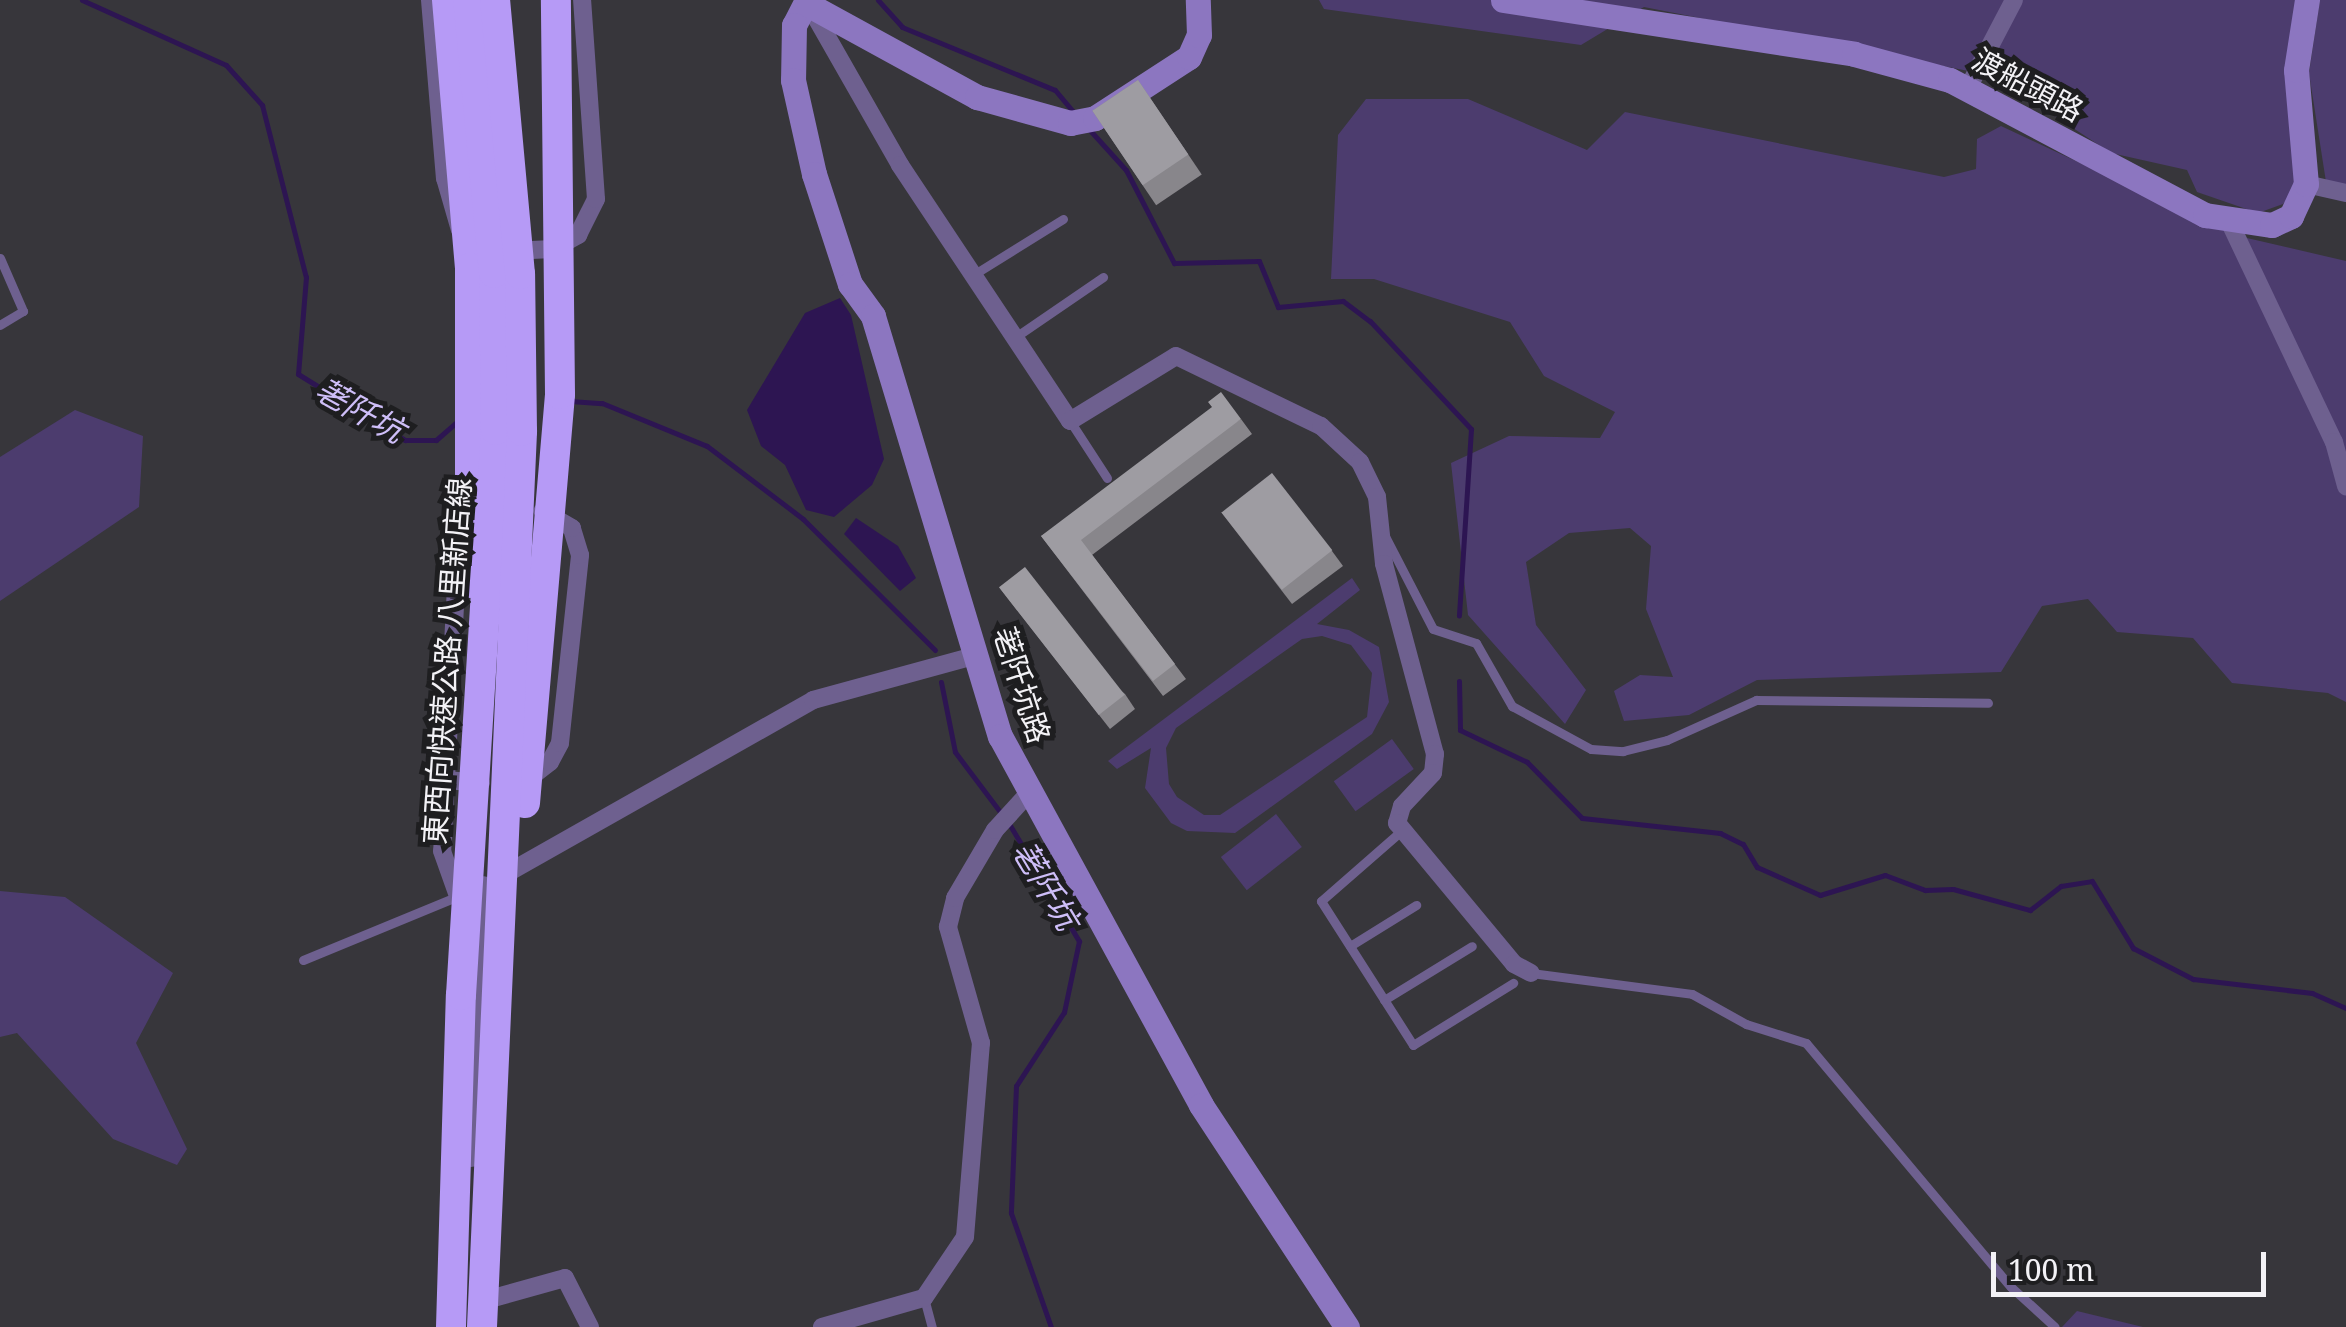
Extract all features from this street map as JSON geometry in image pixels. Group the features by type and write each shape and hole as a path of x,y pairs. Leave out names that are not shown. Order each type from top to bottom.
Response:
{"highway":[{"path":"447,0 470,268 474,429 464,704 470,886"},
{"name":"東西向快速公路 八里新店線","path":"451,1327 470,886 496,430 494,272 468,0"},
{"name":"東西向快速公路 八里新店線","path":"482,1327 522,431 520,274 495,0"},
{"path":"492,1044 515,910 560,394 556,0"}],"street":[{"path":"430,0 453,221 483,247 506,251 553,249 578,235 596,199 582,0"},
{"path":"808,2 976,97 1082,120 1189,57 1199,35 1198,0"},
{"name":"渡船頭路","path":"1503,0 1854,54 1968,88 2146,186 2228,219 2272,225 2291,216 2306,184"},
{"path":"1968,88 2014,0"},
{"path":"2306,0 2296,70 2306,184 2346,193"},
{"path":"808,2 900,164 1070,421 1157,362 1176,356 1346,444 1372,480 1378,522 1435,754 1427,783 1398,814 1400,832 1514,964 1531,972"},
{"name":"荖阡坑路","path":"808,2 794,25 792,80 814,174 850,284 873,316 1020,802 1202,1105 1346,1327"},
{"path":"2228,219 2334,442 2346,486"},
{"path":"506,251 508,507"},
{"path":"446,780 518,784 536,776 560,742 578,542 554,512 508,507 477,511 461,528 446,780 442,852 470,886 466,1306 565,1278 590,1327"},
{"path":"470,886 574,841 813,700 978,655"},
{"path":"822,1327 924,1298 965,1237 974,1176 981,1043 948,927 955,898 998,828 1020,802"}],"lane":[{"path":"973,275 1063,219"},
{"path":"0,258 23,311 0,325"},
{"path":"1014,338 1103,277"},
{"path":"1070,421 1107,478"},
{"path":"1378,522 1433,629 1476,644 1512,706 1591,749 1623,750 1667,740 1756,700 1988,703"},
{"path":"1400,832 1322,901 1413,1045 1513,983"},
{"path":"303,960 470,886"},
{"path":"1350,946 1416,904"},
{"path":"1384,1000 1472,946"},
{"path":"1531,972 1692,994 1746,1024 1806,1043 2011,1287 2055,1327"},
{"path":"924,1298 932,1327"}],"shaded area":[{"path":"1319,0 2308,0 2297,188 2283,204 2258,213 2197,192 2187,170 2111,153 1994,76 1644,7 1581,45 1324,9"},
{"path":"2320,0 2346,0 2346,186 2326,182 2309,73"},
{"path":"1366,99 1468,99 1587,150 1625,112 1944,177 1976,169 1977,139 2001,126 2234,235 2346,261 2346,702 2328,693 2232,683 2193,638 2117,632 2088,599 2042,606 2001,672 1757,680 1689,715 1624,721 1614,691 1640,675 1673,677 1646,609 1651,546 1630,528 1569,533 1526,562 1536,625 1586,690 1565,724 1468,615 1451,463 1509,436 1600,438 1615,412 1544,376 1510,322 1374,279 1331,279 1338,135"},
{"path":"840,298 851,315 884,459 872,485 834,517 806,510 785,465 761,446 747,410 805,313"},
{"path":"75,410 143,436 139,507 0,601 0,457"},
{"path":"856,518 898,546 916,578 900,591 844,534"},
{"path":"1352,578 1360,590 1317,624 1349,630 1379,647 1389,702 1372,734 1235,833 1187,831 1171,823 1145,788 1151,748 1117,769 1108,761","holes":["1322,636 1351,645 1372,673 1367,717 1220,815 1204,815 1177,797 1169,784 1166,748 1176,728 1302,639"]},
{"path":"1392,739 1414,769 1355,811 1334,781"},
{"path":"1276,814 1302,847 1247,890 1221,857"},
{"path":"0,891 65,897 173,973 136,1043 187,1149 177,1165 113,1139 17,1033 0,1037"},
{"path":"2077,1311 2143,1327 2062,1327"}],"building":[{"path":"1138,80 1188,155 1143,185 1092,111"},
{"path":"1221,392 1241,419 1081,540 1175,664 1153,681 1041,536 1212,407 1208,402"},
{"path":"1272,473 1332,550 1282,590 1222,512"},
{"path":"1025,567 1125,695 1099,715 999,587"}],"waterway":[{"name":"荖阡坑","path":"82,0 226,65 262,105 306,277 298,374 405,440 436,440 458,421"},
{"path":"878,0 902,27 1055,90 1076,115"},
{"path":"1087,127 1126,170 1174,263 1259,261 1278,307 1343,301 1370,321 1471,429 1459,616"},
{"name":"荖阡坑","path":"570,401 602,403 707,446 803,519 935,650"},
{"path":"1459,681 1460,730 1527,762 1582,818 1720,833 1743,844 1757,867 1820,895 1885,875 1925,890 1953,889 2030,910 2061,886 2092,881 2133,948 2193,979 2312,993 2346,1008"},
{"name":"荖阡坑","path":"941,682 955,752 1001,813"},
{"name":"荖阡坑","path":"1008,822 1079,941 1064,1012 1016,1086 1011,1213 1051,1327"}]}
